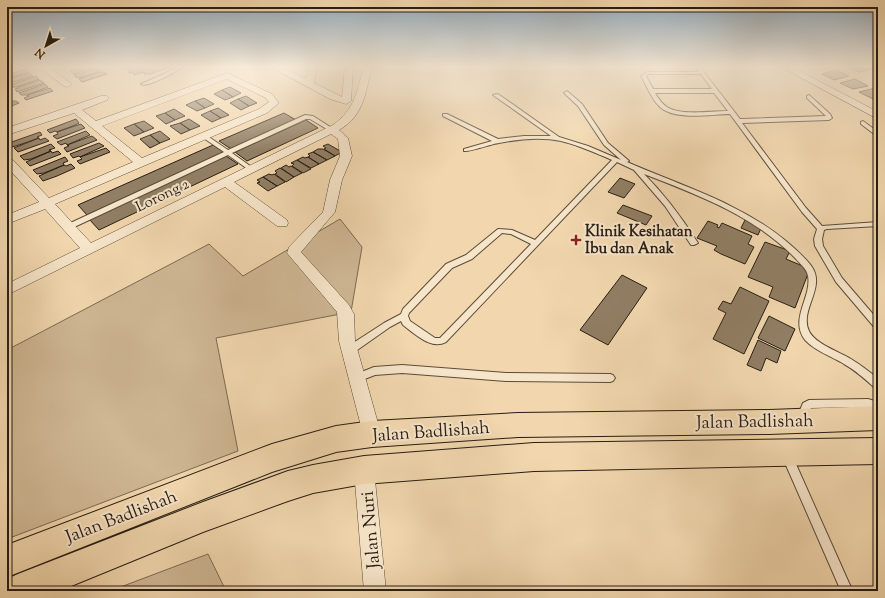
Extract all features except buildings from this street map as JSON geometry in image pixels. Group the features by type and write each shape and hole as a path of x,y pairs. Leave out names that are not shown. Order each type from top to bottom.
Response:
{"main road":[{"name":"Jalan Badlishah","path":"7,561 272,458 336,439 372,434 518,425 878,418"},
{"name":"Jalan Badlishah","path":"18,591 202,517 288,486 313,479 364,470 534,457 786,454 878,451"}],"street":[{"path":"96,125 176,95"},
{"path":"7,220 267,109 274,103 273,100 263,95"},
{"path":"329,95 346,101 347,95"},
{"name":"Lorong 2","path":"7,290 332,130 342,124 361,95"},
{"path":"838,95 878,116"},
{"path":"7,132 104,98"},
{"path":"75,109 141,163"},
{"path":"332,130 343,138 346,156 336,180 329,212 324,220 294,250 296,256 344,309 346,314 347,336 350,350 372,434"},
{"path":"7,160 89,249"},
{"path":"226,182 282,223"},
{"name":"Jalan Nuri","path":"364,470 375,591"}],"lane":[{"path":"496,95 559,139 616,160 727,205 746,215 780,239 811,270 813,275 803,322 805,333 814,342 847,361 878,385"},
{"path":"569,95 580,105 606,144 634,168 658,193 683,225 694,243"},
{"path":"656,95 666,109 671,111 686,113 732,112"},
{"path":"719,95 807,214 821,229"},
{"path":"738,120 829,118 828,114 809,97"},
{"path":"445,115 498,141"},
{"path":"68,226 226,152 308,116 332,130"},
{"path":"863,122 878,135"},
{"path":"204,136 251,169"},
{"path":"466,150 477,145 498,141 559,139"},
{"path":"536,243 512,232 500,232 469,257 449,266 406,311 404,316 406,324 433,341 439,342 443,340 616,160"},
{"path":"821,229 834,225 878,224"},
{"path":"821,229 818,240 819,246 839,280 878,326"},
{"path":"350,350 387,325 404,316"},
{"path":"357,378 374,371 402,369 506,377 610,378"},
{"path":"810,420 805,410 806,406 809,404 868,403 878,406"},
{"path":"786,454 845,587"}],"shaded area":[{"path":"340,219 362,247 351,312 216,338 238,451 7,539 7,350 209,244 243,276"},
{"path":"208,554 226,591 110,591"}],"place":[{"name":"Klinik Kesihatan Ibu dan Anak","path":"576,240"}]}
